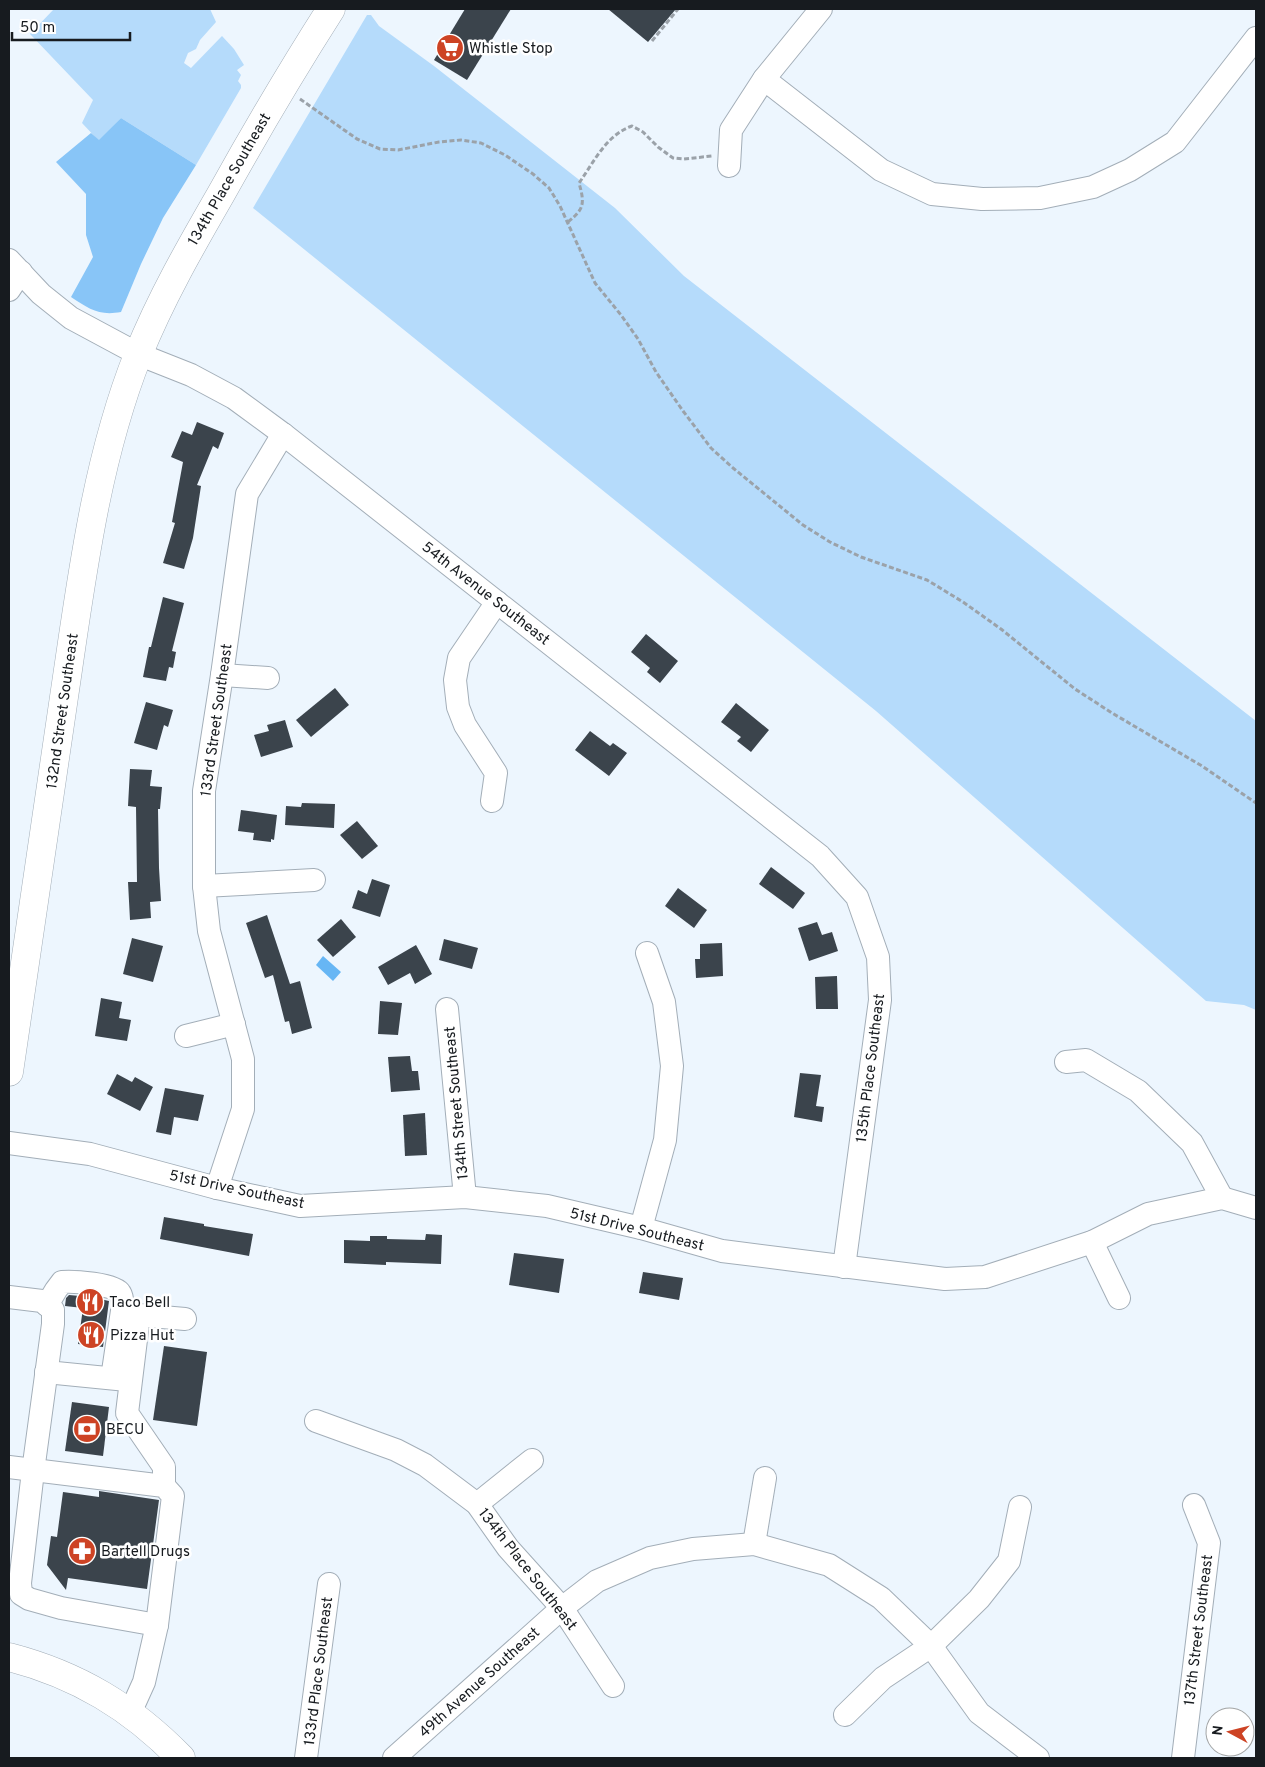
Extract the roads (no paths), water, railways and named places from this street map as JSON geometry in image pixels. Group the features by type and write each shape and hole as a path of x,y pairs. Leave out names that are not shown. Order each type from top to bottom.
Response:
{"main road":[{"name":"134th Place Southeast","path":"138,354 165,293 186,254 282,86 330,9"},
{"name":"132nd Street Southeast","path":"9,1072 84,556 107,455 125,391 138,354"},
{"path":"9,1657 74,1680 116,1702 159,1736 181,1758"}],"street":[{"path":"729,158 731,130 764,79 821,9"},
{"path":"764,79 881,170 932,194 982,198 1040,198 1093,187 1130,170 1176,142 1256,38"},
{"name":"54th Avenue Southeast","path":"13,274 71,318 138,354 191,375 234,398 283,434 820,856"},
{"name":"133rd Street Southeast","path":"217,1188 243,1109 243,1060 209,931 204,886 204,791 247,494 283,434"},
{"path":"492,801 496,773 465,725 458,708 455,680 459,658 497,602"},
{"path":"222,675 268,678"},
{"name":"135th Place Southeast","path":"820,856 857,897 878,957 880,1000 844,1267"},
{"path":"204,886 314,880"},
{"path":"641,1228 665,1140 672,1066 664,1002 647,953"},
{"name":"134th Street Southeast","path":"447,1009 465,1197"},
{"path":"186,1036 234,1024"},
{"path":"1066,1062 1086,1060 1138,1091 1192,1143 1222,1198"},
{"name":"51st Drive Southeast","path":"9,1143 90,1154 217,1188 300,1206 465,1197 547,1206 641,1228 722,1251 945,1279 985,1277 1092,1242 1148,1214 1222,1198 1256,1208"},
{"path":"1092,1242 1119,1298"},
{"path":"47,1305 62,1282 72,1281 115,1288 120,1292 123,1304 122,1379 127,1414 164,1468 164,1486"},
{"path":"9,1297 42,1301 53,1310 53,1324 20,1583 21,1594 29,1599 61,1608 157,1624"},
{"path":"122,1379 139,1314 185,1319"},
{"path":"46,1372 122,1379"},
{"name":"134th Place Southeast","path":"316,1421 396,1450 425,1465 477,1504 508,1548 562,1608 613,1686"},
{"path":"477,1504 532,1460"},
{"path":"9,1467 164,1486 173,1496 157,1624 144,1682 130,1713"},
{"path":"754,1544 765,1478"},
{"name":"137th Street Southeast","path":"1183,1758 1209,1543 1194,1505"},
{"path":"845,1715 883,1678 931,1646 980,1599 1009,1561 1020,1507"},
{"name":"49th Avenue Southeast","path":"394,1758 562,1608 597,1580 650,1558 693,1548 754,1544 829,1565 881,1598 931,1646 980,1713 1035,1758"},
{"name":"133rd Place Southeast","path":"306,1758 329,1584"}],"place":[{"name":"Whistle Stop","path":"450,48"},
{"name":"Taco Bell","path":"90,1302"},
{"name":"Pizza Hut","path":"91,1335"},
{"name":"BECU","path":"87,1429"},
{"name":"Bartell Drugs","path":"82,1551"}]}
